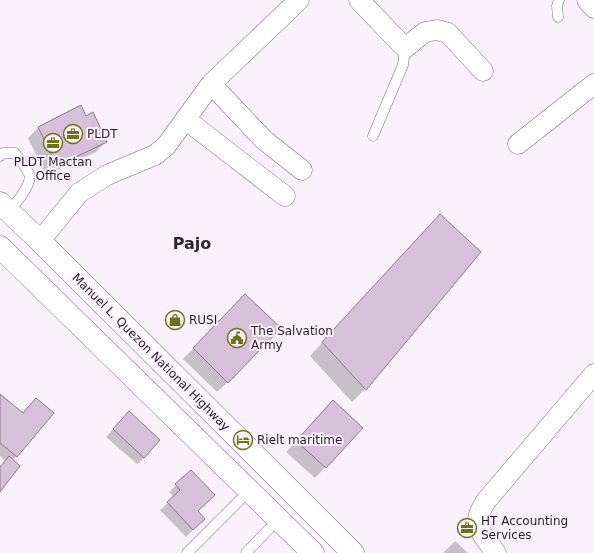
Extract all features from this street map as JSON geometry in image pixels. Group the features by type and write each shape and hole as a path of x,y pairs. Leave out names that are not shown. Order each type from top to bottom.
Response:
{"main road":[{"name":"Manuel L. Quezon National Highway","path":"3,214 40,241 352,553"},
{"path":"0,247 313,553"},
{"path":"213,455 210,464 212,474 293,553"}],"street":[{"path":"40,241 79,193 107,175 156,155 166,146 211,84 299,0"},
{"path":"359,0 405,48 425,32 437,30 448,33 483,71"},
{"path":"587,0 594,8"},
{"path":"211,84 264,140 302,170"},
{"path":"518,144 594,84"},
{"path":"185,119 285,196"},
{"path":"496,553 477,524 479,514 486,501 594,374"}],"lane":[{"path":"558,17 557,6 559,0"},
{"path":"373,136 403,65 405,48"},
{"path":"0,156 4,153 15,153 29,174 30,180 28,187 3,214"},
{"path":"187,553 240,500"},
{"path":"246,553 268,529"}],"building":[{"name":"PLDT","path":"81,105 86,116 93,112 107,142 57,166 38,127"},
{"path":"440,214 481,252 366,390 322,342"},
{"name":"The Salvation Army","path":"245,294 281,328 228,383 193,348"},
{"path":"0,394 23,413 36,398 54,413 17,457 0,443"},
{"path":"333,400 363,428 326,468 296,441"},
{"path":"129,411 160,440 144,458 113,429"},
{"path":"9,456 20,466 0,492 0,467"},
{"path":"191,470 215,495 198,511 205,519 193,530 167,502 180,490 175,484"}],"place":[{"name":"PLDT","path":"73,134"},
{"name":"PLDT Mactan Office","path":"53,143"},
{"name":"RUSI","path":"175,320"},
{"name":"The Salvation Army","path":"237,338"},
{"name":"Rielt maritime","path":"243,440"},
{"name":"HT Accounting Services","path":"467,528"}],"district":[{"name":"Pajo","path":"192,243"}]}
